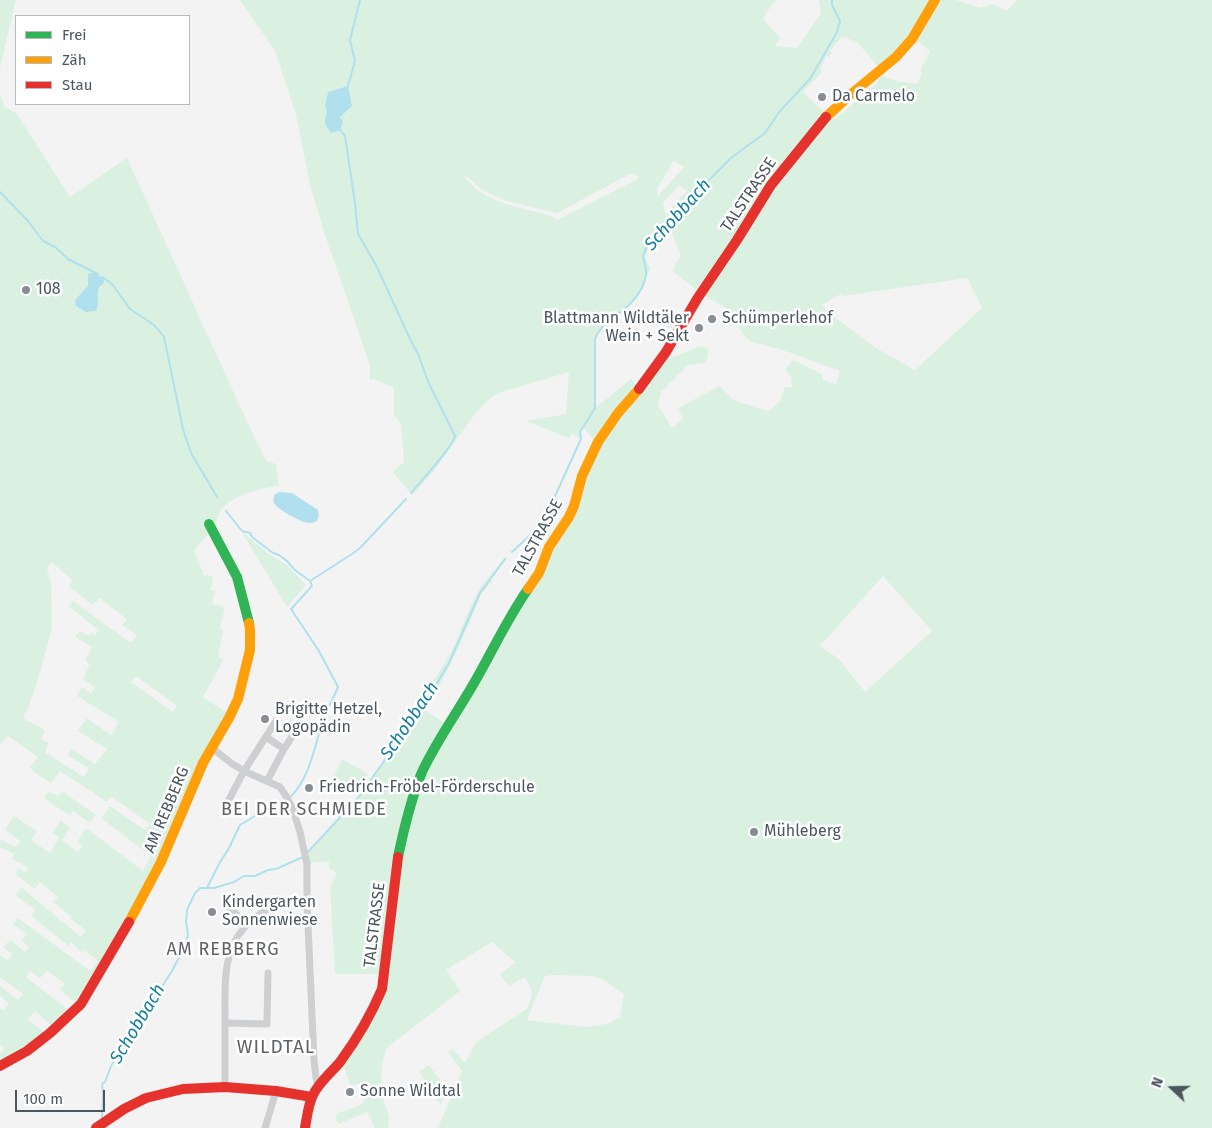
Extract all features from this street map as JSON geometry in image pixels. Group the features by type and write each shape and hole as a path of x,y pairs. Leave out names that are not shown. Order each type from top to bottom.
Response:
{"street":[{"name":"TALSTRASSE","path":"304,1128 311,1098 318,1086 339,1063 366,1022 382,990 398,856 413,796 423,771 448,724 484,666 518,602 539,573 549,547 569,517 582,476 598,442 618,413 638,392 666,352 697,299 771,185 825,118 896,57 912,38 935,0"},
{"name":"AM REBBERG","path":"0,1066 27,1051 50,1033 81,1004 142,899 161,862 192,787 238,699 244,681 250,650 250,630 237,577 208,524"},
{"path":"224,809 244,771 276,721"},
{"path":"267,781 298,728"},
{"path":"266,738 284,749"},
{"path":"212,748 244,771 280,787 292,807 300,832 307,864 314,1060 318,1086"},
{"path":"225,1088 225,994 228,960 233,947 240,932 260,914 275,906 307,902"},
{"path":"225,903 247,925"},
{"path":"225,1023 267,1024 268,972"},
{"path":"100,1126 124,1109 146,1098 184,1089 225,1088 276,1091 311,1098"},
{"path":"265,1128 276,1091"}],"green space":[{"path":"0,0 16,0 0,68"},
{"path":"240,0 777,0 763,19 780,38 775,46 797,48 821,13 819,0 932,0 910,36 879,68 858,43 842,36 830,51 832,53 829,57 826,56 820,70 822,72 803,92 825,113 828,120 836,118 878,83 879,75 897,81 917,84 922,73 920,70 930,51 914,39 938,0 956,0 981,8 992,4 1007,11 1017,0 1212,0 1212,1128 438,1128 462,1071 448,1052 453,1049 465,1063 476,1042 528,1008 530,1003 530,986 525,977 509,986 500,975 515,962 492,942 446,970 460,991 388,1047 385,1052 381,1081 384,1103 389,1118 388,1128 375,1128 367,1112 339,1124 336,1120 338,1113 361,1105 364,1102 362,1086 358,1084 350,1085 343,1064 363,1036 382,974 335,974 330,888 337,873 329,869 329,861 310,863 308,852 358,798 385,759 383,756 452,651 473,600 506,556 508,558 481,595 458,649 426,711 445,723 556,539 595,441 583,427 580,432 581,439 572,433 569,438 526,421 566,414 569,372 493,396 478,410 433,472 412,495 393,472 404,462 401,423 394,415 394,388 373,379 370,380 370,366 324,232 310,185 296,115 275,51","holes":["674,161 684,167 658,196 657,189","632,173 640,178 557,220 547,215 493,199 477,189 464,176 481,189 506,201 557,213","679,185 687,191 673,205 666,216 663,203","670,229 681,255 672,271 703,295 726,308 744,336 752,342 783,350 840,371 836,384 823,380 822,374 793,360 785,369 791,377 792,387 785,387 780,401 768,411 733,400 720,386 678,408 683,418 672,428 658,405 661,392 688,365 706,363 709,349 701,346 670,358 636,385 631,379 595,408 595,339 599,330 633,301 640,291 650,269 645,257 651,243","967,278 982,308 915,370 874,347 822,305 841,294 843,296","883,576 932,631 865,692 839,659 820,646","545,976 592,976 604,980 624,994 620,1017 607,1024 585,1027 527,1020"]},
{"path":"0,94 4,106 17,114 70,197 127,158 266,461 276,464 279,485 249,492 223,507 218,516 216,526 217,538 211,531 194,550 204,575 213,576 211,590 215,591 212,604 225,607 220,628 223,630 218,657 223,659 203,697 230,715 159,860 77,1004 60,990 65,984 47,971 40,978 30,971 26,977 70,1011 52,1026 35,1011 28,1019 44,1032 31,1043 3,1060 0,1057 0,1053 4,1048 0,1045 0,1008 3,1010 9,1004 0,996 0,986 18,1000 23,994 0,977 0,955 7,960 12,954 3,947 10,940 25,952 29,947 22,941 26,934 13,924 18,918 90,971 98,961 84,950 82,953 71,942 68,946 31,915 35,910 15,895 21,887 81,937 86,930 70,919 72,917 53,902 58,897 40,882 35,889 15,874 18,868 25,872 29,868 12,859 14,854 0,847 0,839 16,847 20,841 5,830 14,816 37,831 31,840 50,853 59,837 52,833 61,820 70,828 62,840 78,852 82,845 77,842 86,828 143,871 151,856 101,818 110,806 145,830 150,824 112,797 107,802 60,771 51,783 34,772 30,767 38,757 8,736 0,744","holes":["52,562 72,580 69,587 93,605 99,598 127,619 122,625 137,635 131,643 73,601 69,606 98,630 95,635 91,632 89,636 80,631 75,637 92,647 85,660 90,664 83,679 95,687 91,693 82,687 77,696 119,722 111,735 87,718 78,731 107,749 95,764 71,749 67,755 89,768 84,777 45,752 49,743 41,739 45,730 23,718 37,683 52,628 51,583 47,568","136,676 177,706 173,712 131,682"]},
{"path":"241,531 269,554 288,566 306,585 287,607"},
{"path":"342,759 368,774 357,790 334,776"},
{"path":"49,791 58,796 62,791 96,815 90,823 73,811 70,816 44,798"},
{"path":"429,1065 447,1090 444,1092 445,1095 441,1105 427,1089 424,1092 422,1089 427,1085 419,1072"}],"water":[{"path":"348,86 352,106 340,117 343,122 340,130 331,133 325,121 327,112 325,106 328,92"},
{"path":"96,273 104,280 98,290 96,311 86,312 76,306 75,300 88,286 88,274"},
{"path":"279,492 292,493 318,510 317,521 306,522 276,506 274,495"}],"waterway":[{"path":"348,86 355,61 350,40 360,0"},
{"name":"Schobbach","path":"512,552 549,517 555,496 581,439 580,432 595,408 595,339 602,327 629,305 642,288 646,275 643,256 647,245 679,220 700,189 731,158 765,133 780,111 810,79 837,32 840,21 832,5 832,0"},
{"path":"340,130 345,136 358,234 376,265 418,354 429,384 455,436 443,456 411,493"},
{"path":"0,192 28,221 43,241 55,247 68,259 98,274"},
{"path":"102,277 112,284 130,309 154,325 164,337 183,429 191,453 217,497"},
{"path":"291,796 307,771 324,718 338,687 319,651 291,609 312,586 310,581 360,548 406,499"},
{"path":"226,511 242,531 250,533 252,537 287,561 295,570 310,581"},
{"name":"Schobbach","path":"306,854 358,798 429,697 449,663 480,593 505,559"},
{"path":"207,888 240,825 285,800"},
{"name":"Schobbach","path":"102,1119 102,1084 105,1082 111,1066 172,971 185,946 188,934 187,910 195,893 200,888 214,888 234,882 244,876 255,876 303,857"}],"traffic: fast":[{"path":"209,524 237,577 249,623"},
{"path":"398,857 408,814 422,772 528,589"}],"traffic: slow":[{"path":"826,117 896,57 912,39 935,0"},
{"path":"528,589 539,573 549,547 569,517 582,476 598,442 618,413 639,389"},
{"path":"129,922 161,862 203,763 238,699 250,650 249,623"}],"traffic: jam":[{"path":"639,389 666,352 697,299 771,185 826,117"},
{"path":"305,1128 313,1095 352,1045 382,989 398,857"},
{"path":"0,1066 27,1051 50,1033 81,1004 129,922"},
{"path":"96,1128 124,1109 146,1098 183,1089 225,1087 276,1091 311,1098"}],"place":[{"name":"Da Carmelo","path":"822,97"},
{"name":"108","path":"26,290"},
{"name":"Schümperlehof","path":"712,319"},
{"name":"Blattmann Wildtäler Wein + Sekt","path":"699,328"},
{"name":"Brigitte Hetzel, Logopädin","path":"265,719"},
{"name":"Friedrich-Fröbel-Förderschule","path":"309,788"},
{"name":"Mühleberg","path":"754,832"},
{"name":"Kindergarten Sonnenwiese","path":"212,912"},
{"name":"Sonne Wildtal","path":"350,1092"}],"district":[{"name":"BEI DER SCHMIEDE","path":"304,810"},
{"name":"AM REBBERG","path":"223,950"},
{"name":"WILDTAL","path":"276,1048"}]}
